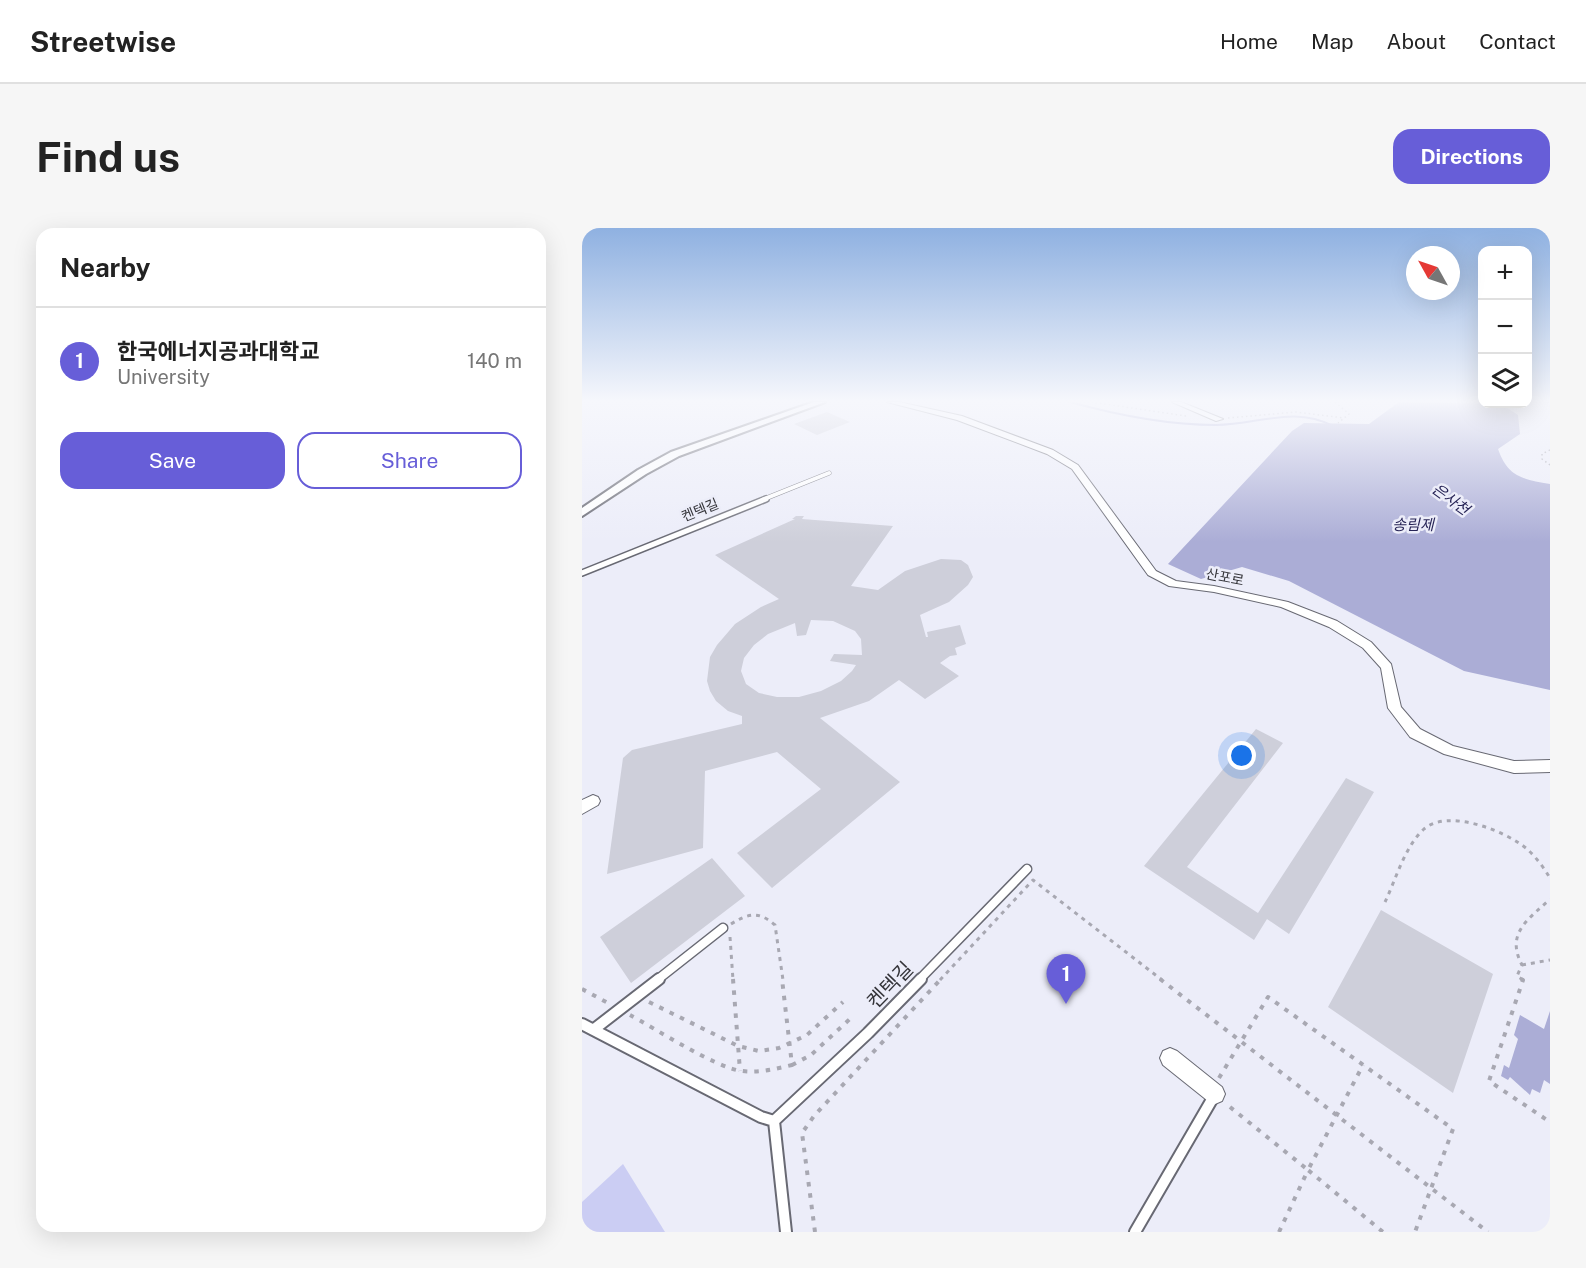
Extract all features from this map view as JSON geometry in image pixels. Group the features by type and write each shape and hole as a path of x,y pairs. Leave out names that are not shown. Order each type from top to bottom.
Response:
{"street":[{"path":"582,505 665,453 676,449"},
{"path":"582,513 635,477 675,454 689,449"},
{"name":"산포로","path":"1042,449 1075,467 1152,573 1173,584 1214,589 1284,604 1333,624 1367,645 1387,667 1395,708 1415,733 1449,750 1514,767 1550,766"},
{"path":"1170,1058 1222,1093"}],"lane":[{"name":"켄텍길","path":"582,573 829,473"},
{"name":"켄텍길","path":"774,1121 868,1033 1027,869"},
{"path":"592,1030 727,932"},
{"path":"582,1024 761,1117 774,1121 786,1232"},
{"path":"1135,1232 1222,1093"}],"path":[{"path":"1550,450 1542,454 1542,459 1550,465"},
{"path":"1385,902 1415,842 1426,826 1446,820 1474,824 1501,832 1526,848 1550,878"},
{"path":"815,1232 802,1133 845,1082 1033,880 1488,1232"},
{"path":"1522,965 1514,954 1515,942 1524,922 1550,899"},
{"path":"740,1071 727,932 750,913 763,914 776,924 792,1065"},
{"path":"1522,965 1550,960"},
{"path":"1522,965 1517,976 1523,980 1489,1081 1550,1122"},
{"path":"582,989 613,1006"},
{"path":"1383,1232 1308,1170 1222,1093 1242,1041 1268,997 1453,1129 1415,1232"},
{"path":"646,1001 738,1046 759,1052 791,1043 807,1035 843,1002"},
{"path":"624,1012 723,1065 740,1071 763,1072 792,1065 811,1055 852,1017"},
{"path":"1279,1232 1308,1170 1363,1065"}],"shaded area":[{"path":"623,1164 665,1232 582,1232 582,1202"}],"water":[{"name":"송림제","path":"1275,449 1498,449 1506,466 1511,471 1524,478 1550,484 1550,690 1464,671 1289,581 1242,567 1201,579 1168,564"},
{"path":"1550,1011 1550,1084 1544,1080 1540,1093 1532,1089 1530,1095 1510,1077 1508,1080 1501,1076 1504,1065 1509,1068 1518,1039 1514,1035 1520,1015 1544,1029"}],"building":[{"path":"796,516 804,516 802,519 893,526 851,586 878,590 905,571 941,559 961,560 968,565 973,577 968,585 949,602 920,615 926,637 928,637 927,632 960,625 966,644 955,648 957,655 950,656 940,663 959,676 925,699 899,680 869,701 820,718 900,782 772,888 737,853 821,789 777,752 705,771 703,848 607,874 623,758 632,750 742,724 742,716 728,711 716,701 710,691 707,681 710,657 735,624 761,607 779,599 715,555 795,519 792,519","holes":["811,620 833,621 855,631 861,639 862,655 834,654 830,661 856,665 841,681 821,691 799,697 777,697 759,693 746,684 741,671 744,658 754,645 768,634 795,623 797,636 806,635"]},
{"path":"1256,729 1283,743 1187,867 1258,913 1346,778 1374,792 1289,934 1267,919 1254,940 1144,866"},
{"path":"712,858 745,896 631,983 600,937"},
{"path":"1381,910 1493,974 1453,1093 1328,1007"}],"place":[{"name":"한국에너지공과대학교","path":"1066,1004"}],"water label":[{"name":"은사천","path":"1451,499"}]}
